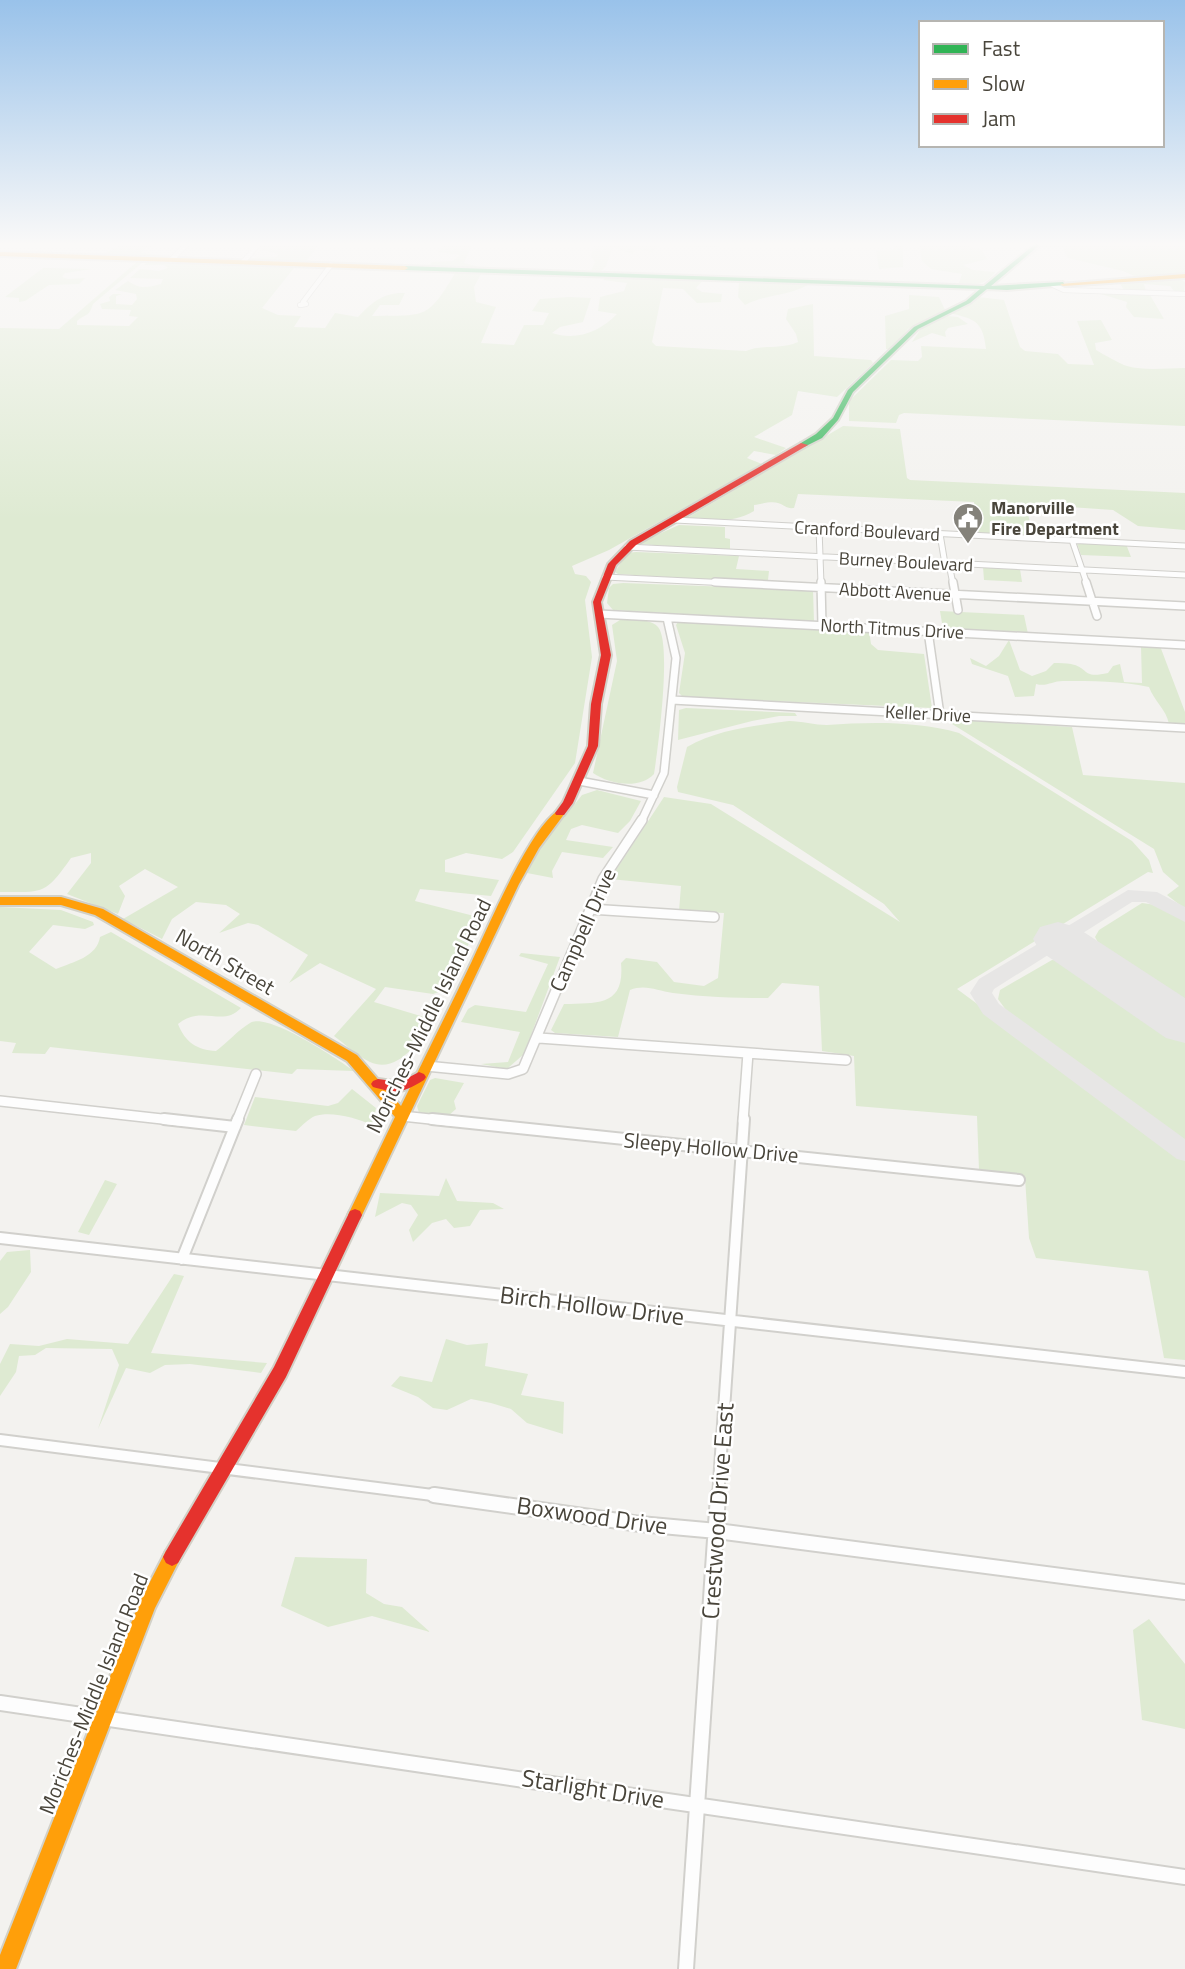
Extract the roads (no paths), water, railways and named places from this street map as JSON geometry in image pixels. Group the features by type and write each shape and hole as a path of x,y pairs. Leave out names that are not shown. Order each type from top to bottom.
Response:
{"main road":[{"name":"Moriches-Middle Island Road","path":"5,1969 157,1585 281,1372 423,1070 480,958 522,864 541,834 568,803 579,781 593,746 596,704 606,662 597,602 612,564 627,547 819,436 833,424 850,391 908,336"},
{"name":"North Street","path":"0,901 48,900 86,906 352,1058 402,1116"},
{"path":"377,1084 402,1087 423,1070"}],"street":[{"name":"Cranford Boulevard","path":"675,520 1185,545"},
{"path":"819,528 822,626"},
{"path":"940,534 958,610"},
{"path":"1072,540 1097,616"},
{"name":"Burney Boulevard","path":"627,547 1185,575"},
{"name":"Abbott Avenue","path":"605,577 1185,606"},
{"name":"North Titmus Drive","path":"599,614 1185,645"},
{"name":"Campbell Drive","path":"423,1070 516,1073 523,1069 539,1038 609,866 637,830 664,773 676,652 667,618"},
{"path":"928,631 940,715"},
{"name":"Keller Drive","path":"672,700 1185,728"},
{"path":"579,781 654,795"},
{"path":"590,909 714,917"},
{"path":"539,1038 846,1060"},
{"name":"Crestwood Drive East","path":"686,1969 748,1053"},
{"path":"183,1259 256,1074"},
{"path":"0,1101 235,1127"},
{"name":"Sleepy Hollow Drive","path":"402,1116 1019,1180"},
{"name":"Birch Hollow Drive","path":"0,1238 1185,1372"},
{"name":"Boxwood Drive","path":"0,1440 1185,1592"},
{"name":"Starlight Drive","path":"0,1703 1185,1877"}],"place":[{"name":"Manorville Fire Department","path":"968,545"}]}
